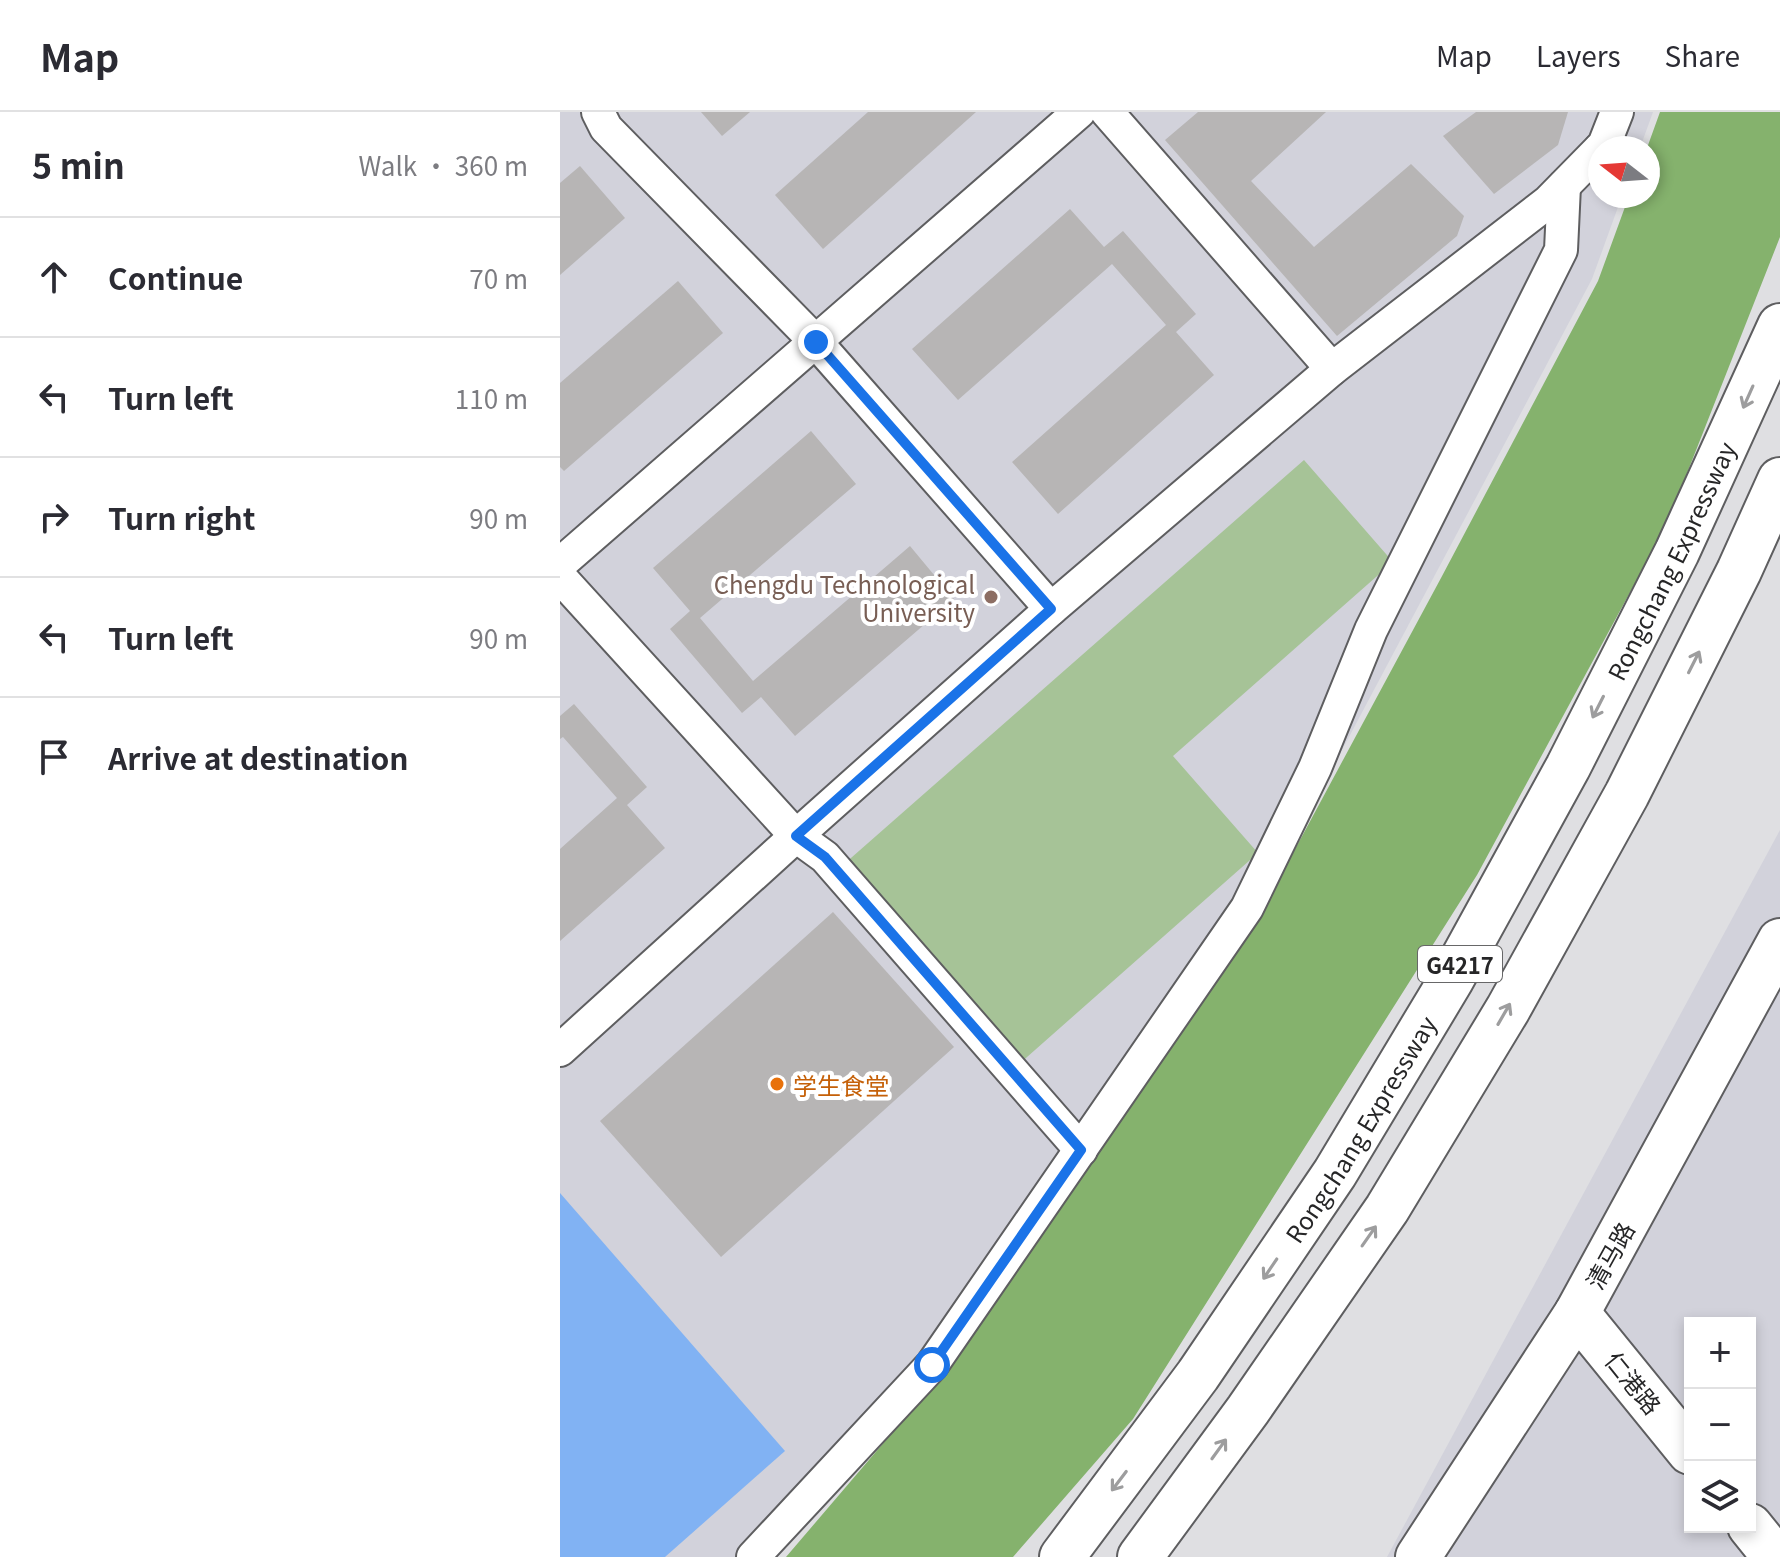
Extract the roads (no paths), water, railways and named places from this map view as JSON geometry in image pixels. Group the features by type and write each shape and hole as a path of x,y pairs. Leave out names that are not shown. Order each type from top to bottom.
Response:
{"main road":[{"name":"Rongchang Expressway","path":"1062,1557 1198,1375 1335,1173 1451,980 1568,767 1677,552 1780,326"},
{"name":"G4217","path":"1140,1557 1248,1410 1387,1209 1508,1009 1627,794 1739,571 1780,480"},
{"name":"清马路","path":"1418,1557 1577,1313 1780,941"},
{"name":"仁港路","path":"1577,1313 1684,1445"},
{"path":"1756,1533 1775,1557"}],"street":[{"path":"598,112 606,128 816,342 1051,609"},
{"path":"560,564 1079,112"},
{"path":"1107,112 1332,369"},
{"path":"1608,136 1617,112"},
{"path":"560,1050 1051,609 1332,369 1548,202 1588,162"},
{"path":"753,1557 932,1365 1247,908 1315,768 1371,630 1561,250 1564,186"},
{"path":"560,577 796,836 825,857 1081,1150"}],"water":[{"path":"560,1193 785,1451 665,1557 560,1557"}],"place":[{"name":"Chengdu Technological University","path":"991,597"},
{"name":"学生食堂","path":"777,1084"}]}
